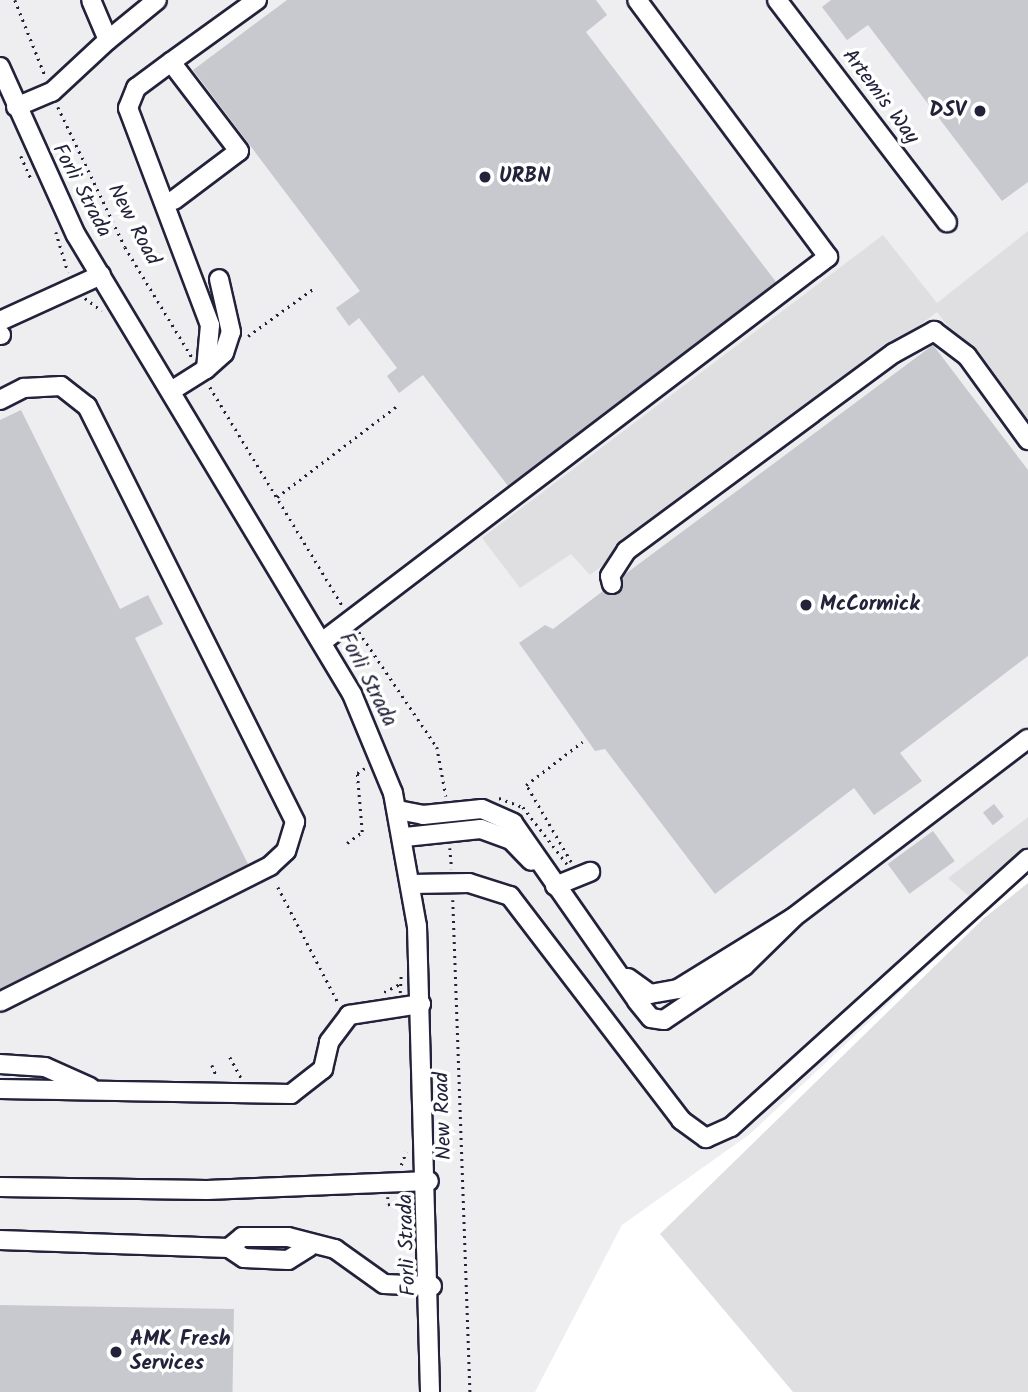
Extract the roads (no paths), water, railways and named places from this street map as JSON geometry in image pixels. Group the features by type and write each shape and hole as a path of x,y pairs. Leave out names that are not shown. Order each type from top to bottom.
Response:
{"street":[{"path":"91,0 108,40"},
{"path":"16,107 52,92 155,0"},
{"path":"209,377 208,314 128,108 136,88 257,0"},
{"path":"321,642 828,257 638,0"},
{"name":"Artemis Way","path":"777,0 947,222"},
{"path":"171,62 239,151 174,200"},
{"name":"Forli Strada","path":"0,66 16,107 101,275 321,642 369,730 398,810 412,884 421,1004 432,1286 430,1392"},
{"path":"0,321 52,300 101,275"},
{"path":"171,391 209,377 224,354 231,332 219,279"},
{"path":"0,335 40,315 52,300"},
{"path":"612,584 610,576 626,551 894,353 934,331 967,356 1028,440"},
{"path":"0,400 24,388 61,386 87,406 295,822 286,851 270,866 0,1002"},
{"path":"398,810 498,813 526,837 555,886 651,1018 664,1020 744,966 794,917 1028,739"},
{"path":"405,837 465,828 497,832 555,886"},
{"path":"412,884 490,886 510,896 681,1120 706,1138 731,1127 1028,859"},
{"path":"555,886 590,872"},
{"path":"613,964 650,994 678,989 769,926 794,917"},
{"path":"0,1088 291,1094 323,1069 329,1042 349,1015 421,1004"},
{"path":"0,1064 45,1068 95,1092"},
{"path":"0,1187 207,1190 429,1181"},
{"path":"0,1240 229,1248 244,1258 288,1260 309,1247 335,1249 384,1284 432,1286"}],"place":[{"name":"DSV","path":"980,111"},
{"name":"URBN","path":"485,177"},
{"name":"McCormick","path":"806,605"},
{"name":"AMK Fresh Services","path":"116,1352"}]}
